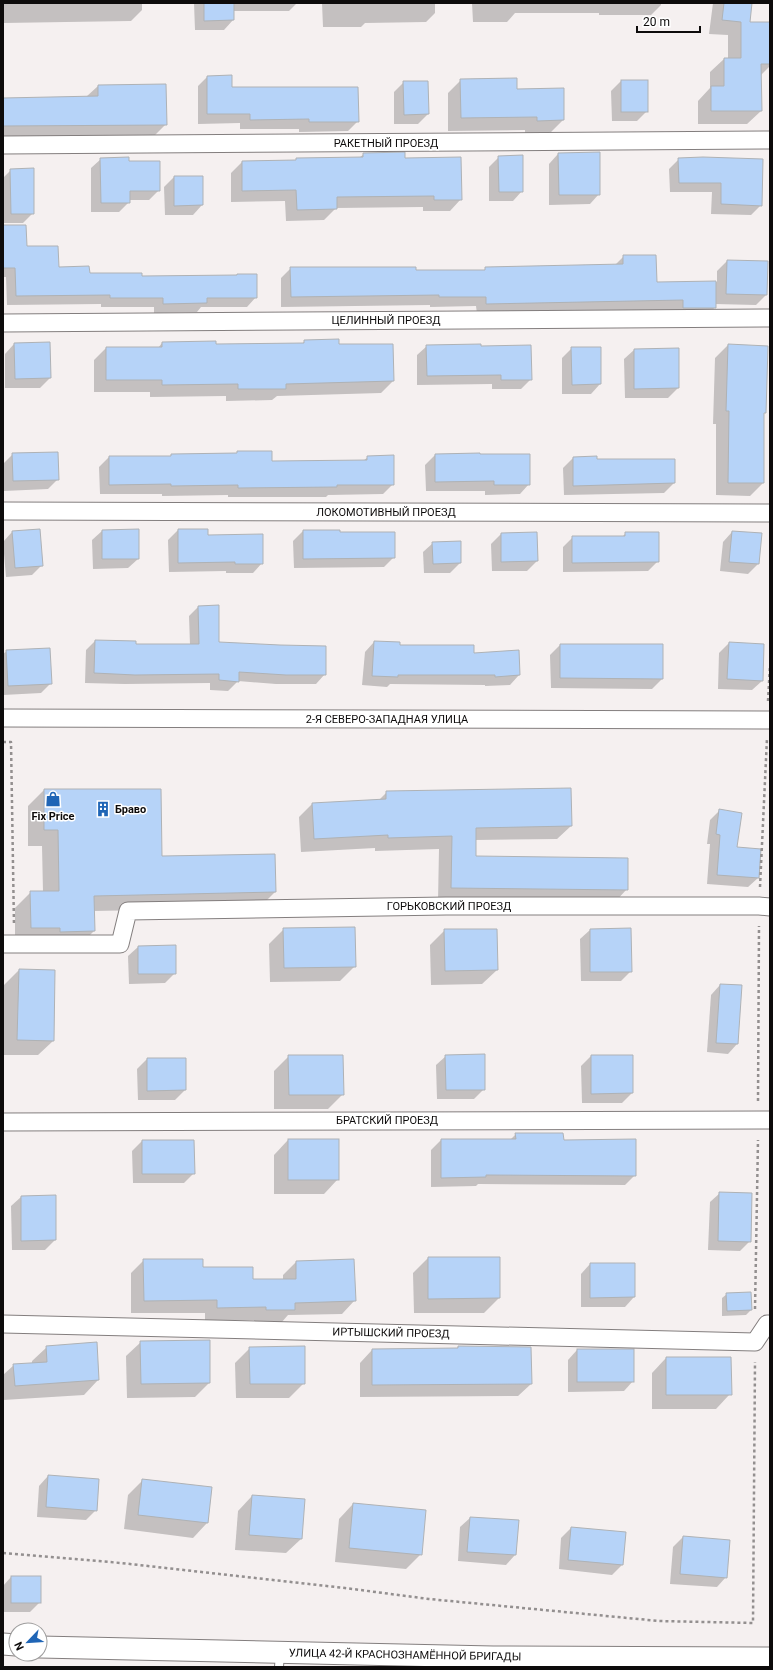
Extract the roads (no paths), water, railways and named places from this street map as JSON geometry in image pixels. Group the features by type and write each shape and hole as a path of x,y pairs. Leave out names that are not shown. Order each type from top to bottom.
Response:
{"street":[{"name":"РАКЕТНЫЙ ПРОЕЗД","path":"3,145 770,140"},
{"name":"ЦЕЛИННЫЙ ПРОЕЗД","path":"3,323 770,318"},
{"name":"ЛОКОМОТИВНЫЙ ПРОЕЗД","path":"3,511 770,513"},
{"name":"2-Я СЕВЕРО-ЗАПАДНАЯ УЛИЦА","path":"3,718 769,720"},
{"name":"ГОРЬКОВСКИЙ ПРОЕЗД","path":"8,944 120,944 128,911 446,906 765,906"},
{"name":"БРАТСКИЙ ПРОЕЗД","path":"3,1122 764,1119"},
{"name":"ИРТЫШСКИЙ ПРОЕЗД","path":"3,1324 755,1342 768,1324 770,1324"},
{"name":"УЛИЦА 42-Й КРАСНОЗНАМЁННОЙ БРИГАДЫ","path":"48,1647 279,1660 493,1662 770,1658"}],"place":[{"name":"Fix Price","path":"53,799"},
{"name":"Браво","path":"103,809"}]}
